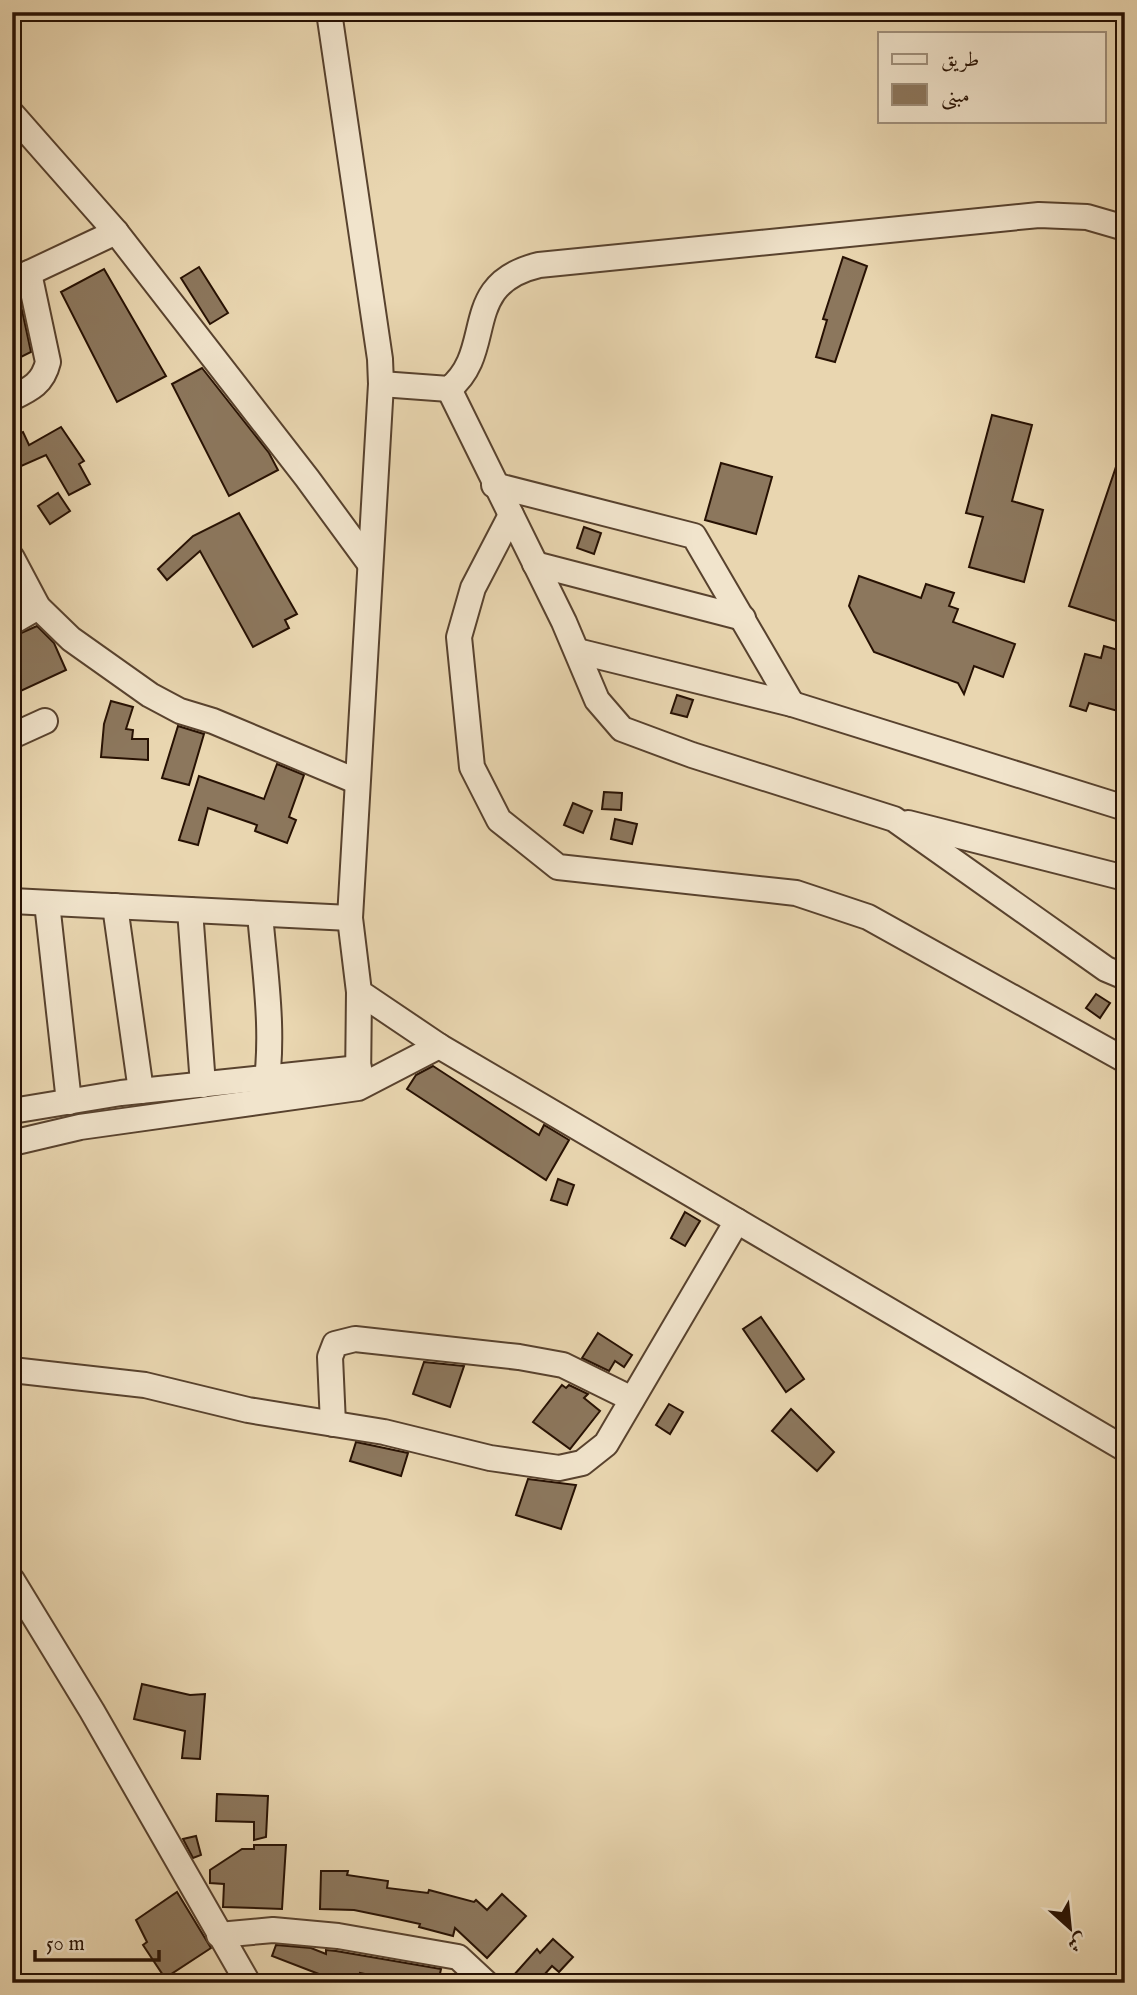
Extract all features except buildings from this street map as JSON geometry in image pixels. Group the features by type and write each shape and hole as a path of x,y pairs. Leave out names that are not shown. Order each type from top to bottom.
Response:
{"street":[{"path":"329,12 380,359 381,384 350,918 359,992 358,1078"},
{"path":"12,114 116,232 307,478 370,564"},
{"path":"449,389 465,370 498,283 518,270 540,265 1039,215 1087,217 1125,228"},
{"path":"12,398 35,387 44,376 48,362 20,277 116,232"},
{"path":"381,384 449,389"},
{"path":"449,389 494,485 536,564 597,700 622,729 692,755 894,819 1125,878"},
{"path":"494,485 694,536 792,704"},
{"path":"511,515 472,587 459,637 472,767 499,820 558,867 796,893 868,917 1125,1060"},
{"path":"12,558 37,607 71,639 150,695 180,711 213,721 356,781"},
{"path":"536,564 743,618"},
{"path":"12,622 37,607"},
{"path":"577,651 792,704 1125,808"},
{"path":"12,736 45,721"},
{"path":"894,819 1107,969 1125,978"},
{"path":"12,901 350,918"},
{"path":"47,903 69,1102"},
{"path":"115,906 141,1091"},
{"path":"190,910 203,1085"},
{"path":"260,914 268,1014 265,1090"},
{"path":"359,992 439,1045 1125,1449"},
{"path":"12,1143 265,1090 358,1078 439,1045"},
{"path":"12,1111 141,1091 203,1085 265,1090"},
{"path":"12,1370 145,1385 248,1410 384,1432 490,1458 559,1468 582,1463 606,1444 737,1221"},
{"path":"333,1424 330,1357 335,1343 355,1339 519,1357 563,1365 632,1399"},
{"path":"12,1580 92,1711 248,1983"},
{"path":"219,1935 273,1930 338,1936 458,1957 486,1983"}]}
